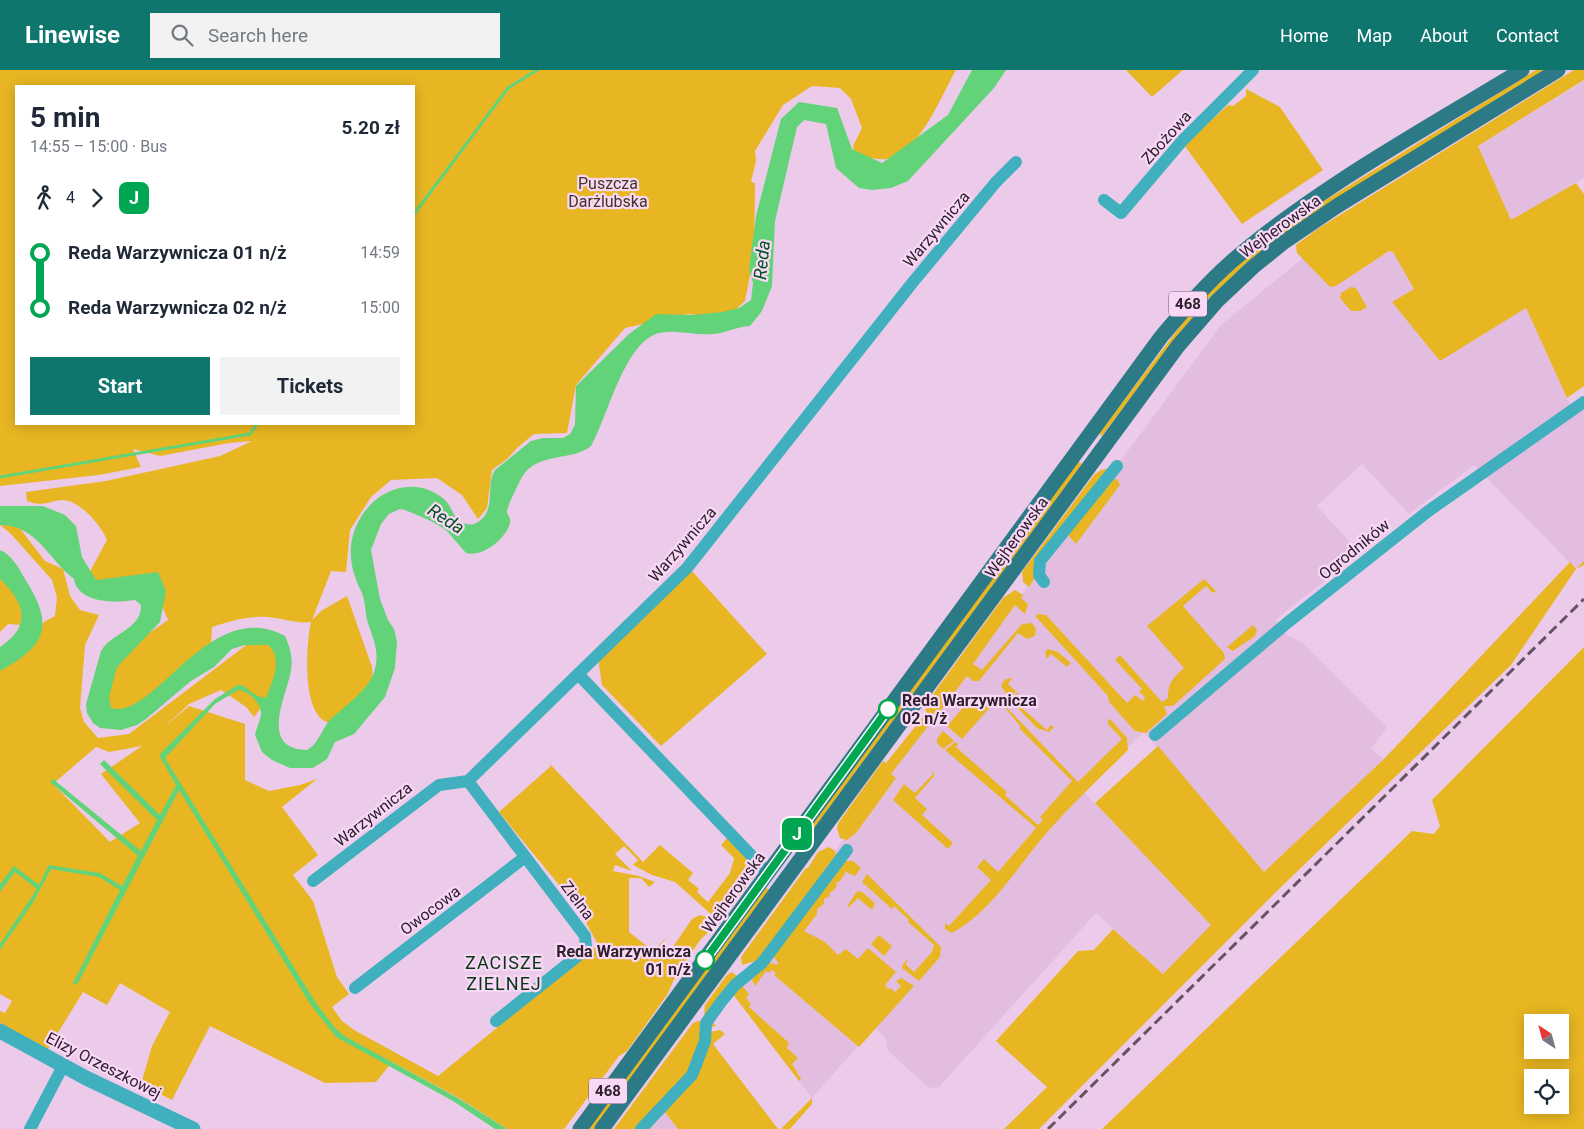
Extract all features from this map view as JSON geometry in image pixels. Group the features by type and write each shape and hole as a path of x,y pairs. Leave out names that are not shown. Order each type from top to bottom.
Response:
{"main road":[{"name":"Wejherowska","path":"580,1129 1161,337 1193,299 1248,248 1309,202 1522,70"},
{"name":"Wejherowska","path":"602,1129 1172,354 1217,301 1253,267 1311,223 1558,70"}],"street":[{"name":"Zbożowa","path":"1104,200 1121,213 1182,140 1253,70"},
{"name":"Warzywnicza","path":"313,881 439,785 468,781 686,568 912,282 996,182 1016,162"},
{"name":"Ogrodników","path":"1155,735 1281,628 1419,517 1478,474 1584,402"},
{"path":"1044,582 1039,575 1040,561 1117,466"},
{"path":"578,674 768,873"},
{"name":"Zielna","path":"468,781 585,936 586,946 579,954 496,1021"},
{"path":"641,1129 692,1075 704,1041 706,1023 721,1002 735,985 762,962 847,850"},
{"name":"Owocowa","path":"355,988 525,857"},
{"name":"Elizy Orzeszkowej","path":"0,1031 63,1066 193,1129"},
{"path":"30,1129 63,1066"}],"shaded area":[{"path":"1584,81 1584,178 1511,221 1478,146"},
{"path":"1389,251 1393,252 1414,289 1392,302 1526,308 1567,398 1576,412 1582,408 1584,410 1584,561 1576,569 1474,465 1409,514 1362,464 1317,506 1360,553 1275,620 1287,635 1303,643 1387,727 1371,749 1384,759 1264,872 1144,732 1099,774 1084,792 1212,925 1163,974 1096,913 939,1087 929,1088 888,1051 886,1039 875,1027 812,1098 732,993 1221,325 1303,258 1330,287 1336,286"},
{"path":"664,1111 678,1129 650,1129"}],"green space":[{"name":"Puszcza Darżlubska","path":"0,70 956,70 936,109 919,136 898,155 886,159 855,155 853,146 862,128 851,99 840,88 812,86 783,105 755,151 756,161 751,182 755,183 754,254 745,301 732,313 713,317 688,314 625,328 576,385 567,433 534,434 492,470 487,508 478,519 462,495 437,478 391,480 371,497 350,530 346,572 331,571 312,620 321,611 347,596 372,667 373,683 330,723 321,718 314,708 310,695 307,662 311,622 267,617 246,618 212,627 211,647 119,720 100,708 99,668 168,620 160,601 103,595 87,577 107,540 95,520 82,508 68,501 61,500 41,504 32,503 27,501 26,492 106,481 220,456 252,441 229,443 160,456 133,449 141,467 99,475 0,486"},
{"path":"1126,70 1183,70 1152,97"},
{"path":"1536,70 1545,70 1286,232 1256,255 1208,299 1174,340 1102,436 1099,433 1192,311 1228,274 1258,249 1321,203"},
{"path":"1574,70 1584,70 1584,80 1478,146 1511,220 1576,183 1584,194 1584,386 1567,398 1526,308 1440,361 1392,302 1414,289 1393,252 1389,251 1336,286 1330,287 1297,253 1296,245 1319,228"},
{"path":"1246,89 1280,107 1323,170 1242,224 1184,145 1228,105 1233,106 1246,96"},
{"path":"1351,287 1356,288 1367,307 1360,311 1351,311 1340,298 1341,293"},
{"path":"1078,461 1082,464 796,853 793,851"},
{"path":"1109,468 1112,479 1117,479 1120,485 1076,544 1068,535 1042,567 1029,587 1023,582 1022,572 1094,475 1101,470"},
{"path":"0,525 18,526 45,561 63,569 70,596 80,610 99,615 85,645 80,708 84,722 98,738 129,734 249,643 281,644 271,694 254,717 246,707 221,690 189,704 163,728 189,706 245,724 245,780 269,791 300,785 317,779 282,807 318,855 293,875 313,901 337,977 349,994 332,1007 342,1021 354,1030 438,1076 598,945 579,909 499,812 551,766 549,763 643,862 660,845 693,873 688,880 699,889 697,892 708,902 730,873 734,858 721,845 728,837 755,868 756,873 730,909 718,918 712,915 675,882 652,875 633,865 638,860 624,846 615,854 632,871 615,865 613,871 639,876 655,882 649,887 641,878 629,878 629,932 653,951 667,937 654,953 664,960 692,919 700,915 706,917 714,927 701,939 677,973 667,995 627,1051 619,1056 564,1129 507,1129 459,1098 392,1062 376,1082 325,1083 210,1026 172,1100 141,1084 152,1046 170,1012 120,983 107,1005 83,992 48,1049 0,1023 0,1011 5,1013 12,1001 0,994 0,665 22,650 44,622 55,616 57,597 52,580 11,534","holes":["142,746 101,774 140,823 110,842 53,784 96,747 109,752"]},
{"path":"0,555 35,612 22,625 8,624 0,632"},
{"path":"1584,561 1584,565 1576,569"},
{"path":"1570,562 1576,569 1511,665 1278,890 1039,1129 1004,1129 1047,1087 996,1041 1078,951 1094,950 1113,929 1163,974 1211,925 1095,803 1158,746 1264,872 1384,759"},
{"path":"691,570 767,654 661,746 602,685 598,658"},
{"path":"1204,579 1216,591 1213,593 1206,586 1183,606 1224,653 1225,659 1173,706 1164,706 1167,714 1146,733 1135,731 1109,702 1108,696 1036,617 1037,614 1046,615 1127,703 1135,695 1143,701 1145,697 1139,692 1142,689 1115,660 1120,655 1162,702 1168,698 1172,681 1184,668 1147,626"},
{"path":"1015,590 1023,595 1021,598 1028,604 1025,614 1015,605 973,664 982,670 1022,624 1032,623 1036,629 1035,636 1027,639 1018,633 979,681 973,681 967,676 891,774 896,778 856,833 847,840 840,838 837,828 839,822 883,761 886,763 927,712 925,710 931,697 1003,598"},
{"path":"1253,625 1257,630 1255,636 1233,651 1227,647"},
{"path":"1584,647 1584,1129 1102,1129 1412,831 1434,834 1440,826 1432,800"},
{"path":"1047,649 1058,652 1071,663 1067,667 1051,654 1047,659 1045,653"},
{"path":"1012,678 1008,684 1016,691 1009,698 1001,686 1004,680"},
{"path":"992,692 1078,782 1122,739 1108,724 1108,719 1127,738 1128,750 1050,829 992,901 965,925 951,933 945,929 945,923 949,926 991,880 977,867 984,859 998,872 1036,828 945,750 955,742 958,744 956,747 1007,792 1005,795 1038,825 1043,820 1040,817 1072,781 1020,729 1020,726"},
{"path":"1017,692 1020,699 1017,704 1047,730 1051,725 1054,727 1049,732 1037,728 1010,700"},
{"path":"974,695 981,696 992,705 962,739 947,726"},
{"path":"943,731 954,741 943,749 937,743 937,739"},
{"path":"932,770 934,776 915,798 927,809 922,815 953,843 948,849 893,800 904,784 915,793 932,775"},
{"path":"829,847 835,851 836,855 758,960 742,965 741,957 806,868 808,868 818,852"},
{"path":"844,861 853,861 861,868 855,876 846,872 840,881 836,883 837,886 829,893 830,896 824,899 824,904 817,909 817,914 804,931 825,942 838,955 846,949 858,959 868,948 896,972 885,985 888,989 890,988 895,992 901,986 896,981 901,978 914,986 859,1047 774,975 776,973 772,970 768,973 766,971 755,986 752,980 757,972 768,962 777,965 778,962 773,956"},
{"path":"867,874 941,947 940,957 919,981 902,966 908,958 906,965 914,972 932,952 934,945 908,922 909,920 894,906 892,909 862,882"},
{"path":"766,888 770,890 595,1129 589,1129"},
{"path":"857,891 862,892 875,903 872,910 858,898 848,908"},
{"path":"879,935 892,946 884,956 871,944"},
{"path":"732,972 739,978 704,1016 705,1005 727,975"},
{"path":"737,985 742,986 749,994 746,998 751,1004 749,1007 789,1043 787,1048 798,1058 792,1064 801,1079 799,1081 732,993 712,1021 716,1026 712,1027 710,1024 712,1018"},
{"path":"702,1022 705,1028 689,1077 639,1129 614,1129 693,1023"},
{"path":"720,1030 725,1034 713,1044 778,1129 678,1129 664,1111 650,1129 646,1129 679,1092 709,1032"},
{"path":"812,1098 812,1104 790,1129 781,1129"}],"water":[{"name":"Reda","path":"972,70 1006,70 994,88 908,181 891,188 872,190 859,188 836,168 826,124 804,120 797,127 775,221 772,286 762,311 750,326 713,334 666,332 647,339 636,350 618,382 591,446 574,454 537,463 529,469 522,477 509,505 507,512 510,518 508,529 493,546 479,553 466,553 446,530 431,521 400,509 389,514 381,524 371,550 380,599 388,620 394,629 397,642 395,668 385,697 354,734 335,742 327,759 313,768 290,768 272,760 262,752 255,735 261,715 259,706 254,698 238,690 215,704 165,758 316,1003 336,1029 346,1037 458,1098 507,1129 495,1129 453,1101 336,1037 310,1004 179,790 78,983 72,985 120,890 99,877 51,869 34,901 0,950 0,944 37,889 15,872 0,892 0,884 14,866 39,885 49,865 100,873 122,886 138,856 50,782 53,779 141,851 157,820 100,764 104,760 160,815 176,785 160,757 161,753 215,699 238,685 242,685 257,696 266,698 276,663 273,650 268,645 245,645 232,649 214,667 191,681 137,725 121,730 100,728 93,723 87,713 86,704 101,651 137,620 141,605 135,600 118,602 99,600 83,593 77,587 74,579 33,537 13,526 0,525 0,506 43,506 65,515 76,526 82,557 96,580 158,572 166,591 160,622 117,667 109,697 111,708 128,707 146,696 208,644 232,632 258,628 285,636 287,640 291,652 292,665 279,718 279,730 283,740 292,747 307,750 315,743 329,721 365,688 375,670 377,657 375,645 364,600 354,574 351,557 354,533 368,507 388,492 399,488 422,488 434,492 445,500 462,522 471,524 478,522 487,511 492,476 495,470 531,441 543,438 563,438 570,434 575,425 576,386 629,334 656,314 693,315 722,312 739,308 751,300 753,283 749,269 756,216 781,119 799,102 837,108 852,149 882,163 948,115"},
{"path":"0,550 11,558 20,570 34,595 40,609 42,621 37,643 28,652 0,671 0,647 18,630 21,610 10,590 0,579"}],"waterway":[{"path":"415,213 508,88 537,70"},
{"path":"0,477 250,434 256,425"}],"railway":[{"path":"1048,1129 1584,599"}],"bus line":[{"name":"J","path":"705,960 888,709"}],"place":[{"name":"Reda Warzywnicza 02 n/ż","path":"888,709"},
{"name":"Reda Warzywnicza 01 n/ż","path":"705,960"}],"district":[{"name":"ZACISZE ZIELNEJ","path":"504,973"}]}
